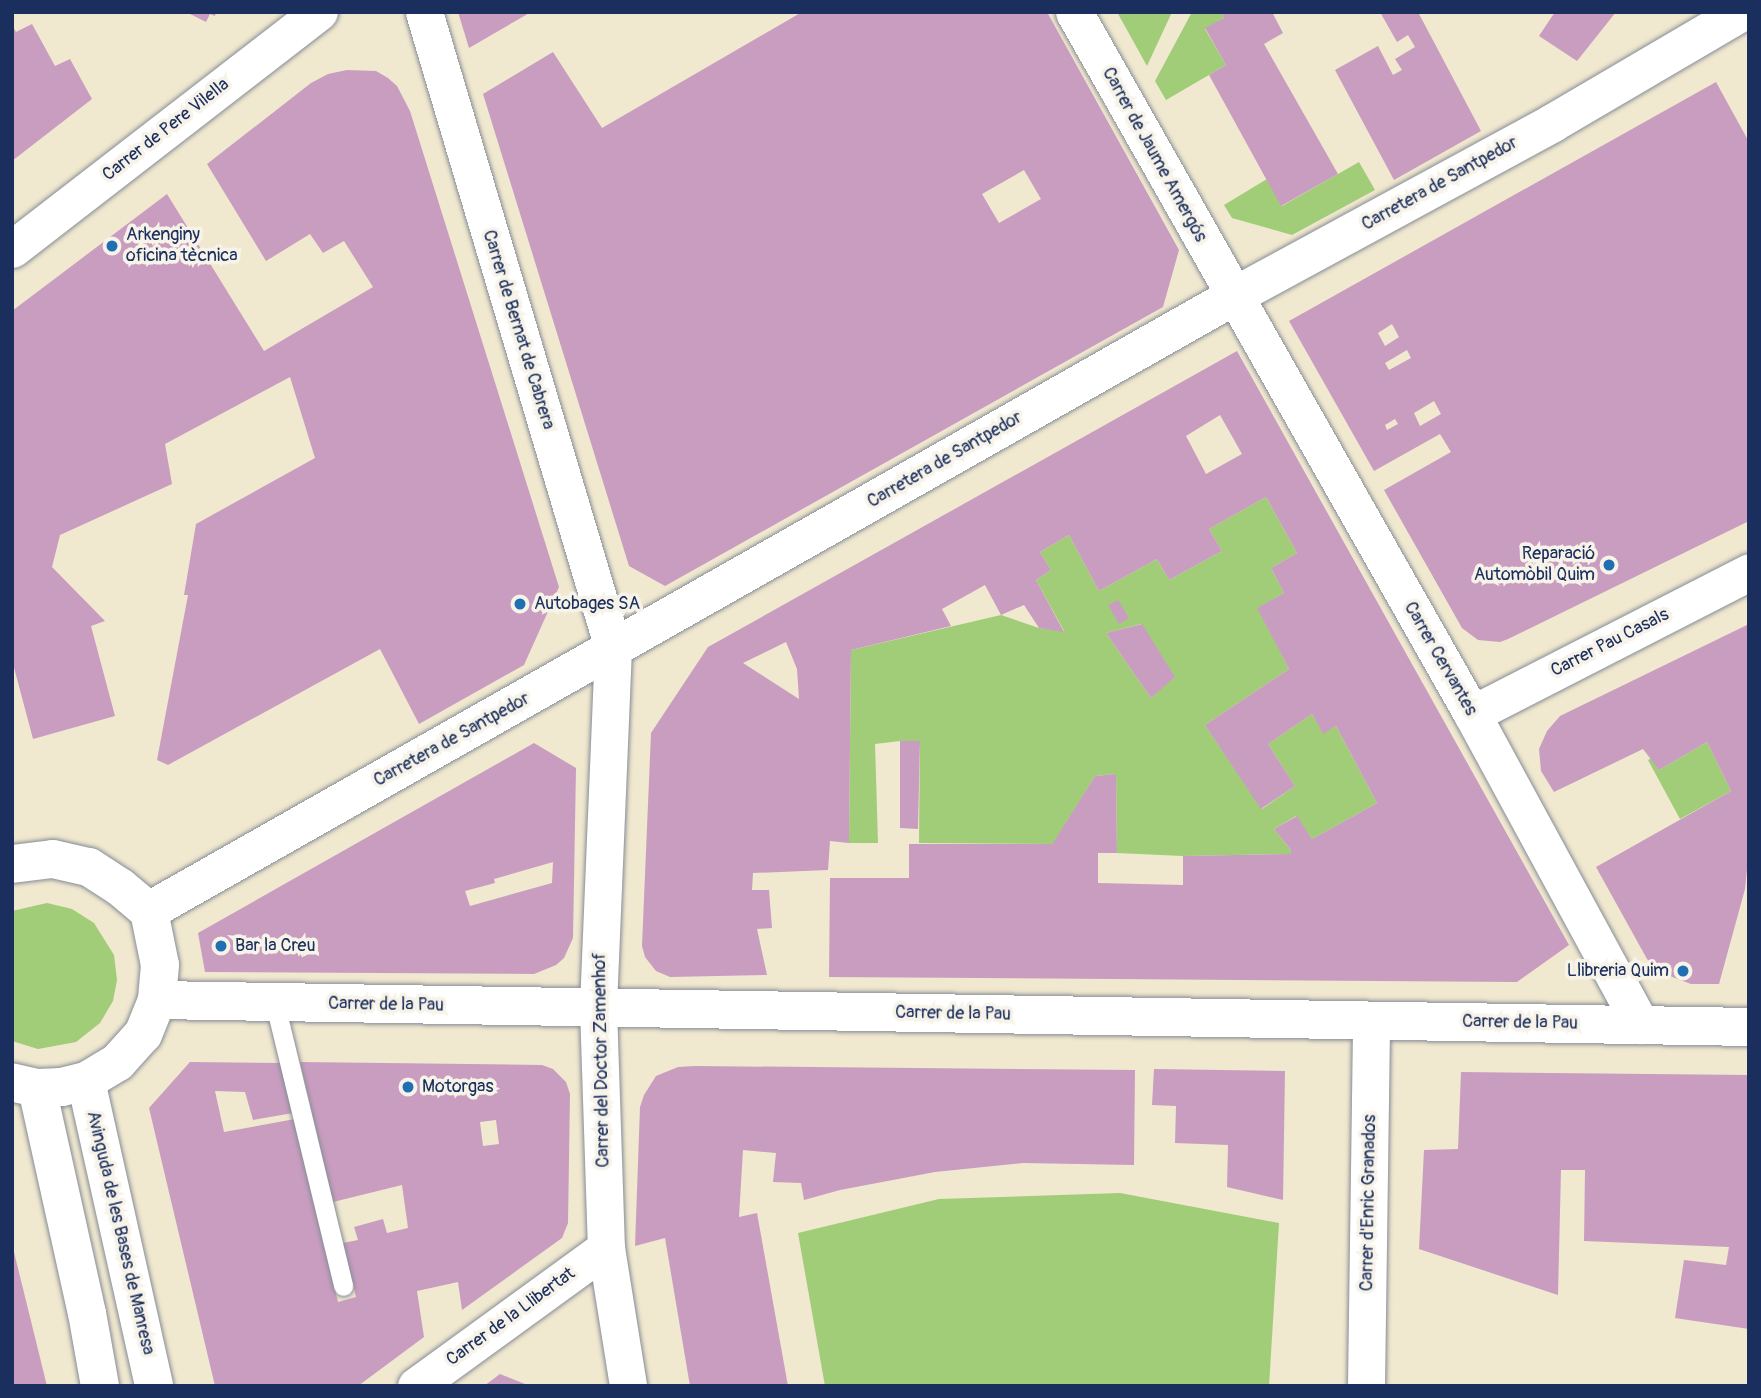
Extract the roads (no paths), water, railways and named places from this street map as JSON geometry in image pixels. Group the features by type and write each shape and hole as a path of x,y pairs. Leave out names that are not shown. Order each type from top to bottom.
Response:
{"street":[{"name":"Carrer de Pere Vilella","path":"12,248 319,12"},
{"name":"Carrer de Bernat de Cabrera","path":"424,12 613,648"},
{"name":"Carrer de Jaume Amergós","path":"1074,12 1233,297"},
{"name":"Carretera de Santpedor","path":"149,911 1233,297 1553,122 1742,12"},
{"name":"Carrer Cervantes","path":"1233,297 1472,714 1641,1025"},
{"name":"Carrer Pau Casals","path":"1472,714 1749,572"},
{"name":"Carrer del Doctor Zamenhof","path":"613,648 598,1008 606,1248 628,1386"},
{"path":"14,858 53,859 89,867 149,911 160,965 157,1000 143,1034 118,1062 86,1081 62,1087 25,1085 88,1313 100,1386"},
{"name":"Carrer de la Pau","path":"157,1000 1749,1027"},
{"name":"Carrer d'Enric Granados","path":"1367,1386 1371,1021"},
{"name":"Avinguda de les Bases de Manresa","path":"86,1081 154,1386"},
{"name":"Carrer de la Llibertat","path":"416,1386 606,1248"}],"lane":[{"path":"275,1004 343,1286"}],"place":[{"name":"Arkenginy oficina tècnica","path":"112,246"},
{"name":"Reparació Automòbil Quim","path":"1609,565"},
{"name":"Autobages SA","path":"520,604"},
{"name":"Bar la Creu","path":"221,946"},
{"name":"Llibreria Quim","path":"1683,971"},
{"name":"Motorgas","path":"408,1087"}]}
